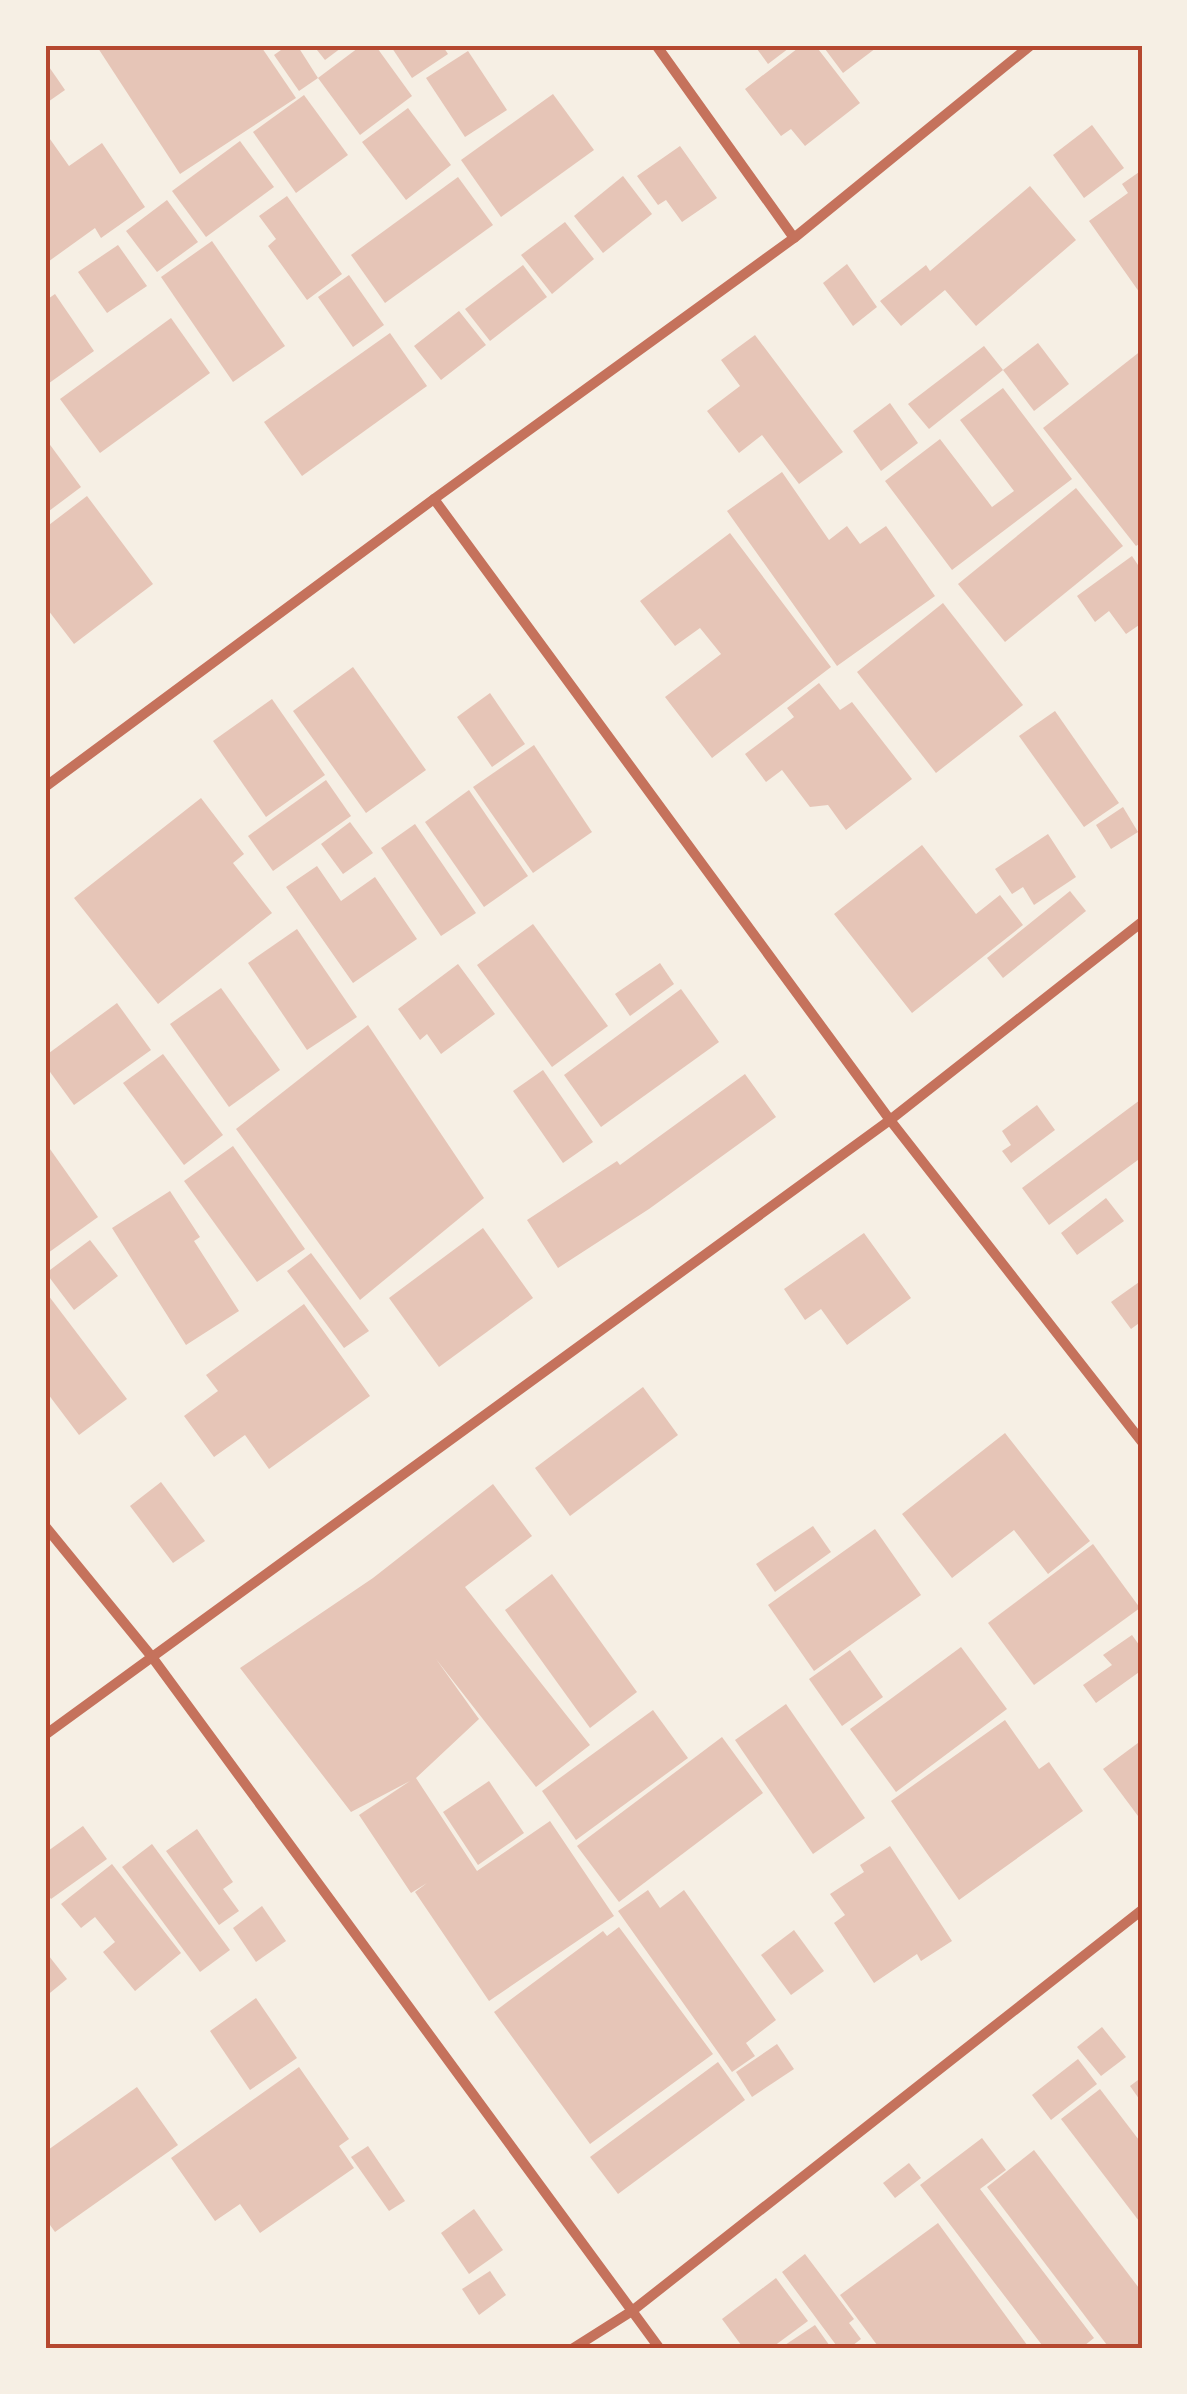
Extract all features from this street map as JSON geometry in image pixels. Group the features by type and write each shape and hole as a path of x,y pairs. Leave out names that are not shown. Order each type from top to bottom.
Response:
{"street":[{"path":"656,45 794,238"},
{"path":"45,787 794,238 1031,45"},
{"path":"434,499 890,1120 1142,1442"},
{"path":"45,1735 890,1120 1142,922"},
{"path":"45,1526 152,1656 660,2349"},
{"path":"572,2349 632,2311 1142,1910"}],"building":[{"path":"96,45 260,45 296,98 180,174"},
{"path":"288,45 297,45 318,78 299,91 274,55"},
{"path":"313,45 345,45 325,60"},
{"path":"362,45 375,45 412,96 360,135 318,78"},
{"path":"390,45 442,45 448,54 412,78"},
{"path":"754,45 793,45 768,64"},
{"path":"802,45 815,45 860,103 805,146 791,129 781,136 745,89"},
{"path":"822,45 880,45 843,73"},
{"path":"468,51 507,110 465,137 426,78"},
{"path":"45,61 65,90 45,104"},
{"path":"553,94 594,150 501,217 461,160"},
{"path":"304,95 348,155 296,193 253,132"},
{"path":"408,108 451,165 406,200 362,142"},
{"path":"1092,125 1124,168 1084,198 1053,155"},
{"path":"45,132 69,166 102,143 145,207 101,238 95,228 45,264"},
{"path":"240,141 274,187 206,237 172,191"},
{"path":"680,146 717,198 682,222 666,200 658,205 637,176"},
{"path":"1142,170 1142,296 1089,221 1128,193 1122,184"},
{"path":"623,176 652,214 603,253 574,216"},
{"path":"458,177 493,225 385,303 351,255"},
{"path":"1030,186 1076,240 976,326 945,290 901,326 880,301 926,265 930,271"},
{"path":"287,196 342,274 307,300 268,246 276,239 259,216"},
{"path":"167,200 198,242 157,272 126,231"},
{"path":"565,222 594,259 552,294 521,255"},
{"path":"212,241 285,346 233,382 161,277"},
{"path":"118,245 147,286 107,313 78,272"},
{"path":"847,264 877,307 853,326 823,283"},
{"path":"523,265 547,297 490,341 465,309"},
{"path":"349,275 384,325 353,347 318,297"},
{"path":"55,294 94,351 45,386 45,301"},
{"path":"459,311 486,345 441,380 414,346"},
{"path":"171,318 210,373 100,453 60,399"},
{"path":"390,333 427,386 302,476 264,422"},
{"path":"755,335 843,452 799,484 762,435 739,453 707,411 740,386 721,360"},
{"path":"1038,343 1069,384 1034,411 1003,370"},
{"path":"984,346 1003,370 929,429 908,404"},
{"path":"1142,350 1142,542 1136,546 1043,428"},
{"path":"1003,388 1072,479 952,570 885,481 940,439 992,507 1014,491 960,420"},
{"path":"890,403 918,443 881,471 853,431"},
{"path":"45,438 81,487 45,514"},
{"path":"782,472 829,540 847,526 860,544 886,526 935,596 837,666 727,511"},
{"path":"1076,488 1123,546 1005,642 958,584"},
{"path":"87,496 153,584 74,644 45,606 45,528"},
{"path":"730,533 831,667 712,758 665,697 721,654 700,628 675,646 640,601"},
{"path":"1132,556 1142,571 1142,623 1126,634 1109,611 1095,622 1077,596"},
{"path":"943,603 1023,705 936,773 857,672"},
{"path":"353,667 426,770 366,813 293,711"},
{"path":"819,683 840,710 852,702 912,779 846,830 828,805 810,807 782,770 766,782 745,754 794,717 787,708"},
{"path":"490,693 525,744 492,767 457,717"},
{"path":"272,699 325,775 266,817 213,741"},
{"path":"1055,711 1119,803 1084,827 1019,736"},
{"path":"534,745 592,832 533,873 473,787"},
{"path":"326,780 351,816 273,871 248,836"},
{"path":"469,790 528,876 484,907 425,822"},
{"path":"201,798 244,854 233,863 272,913 158,1004 74,898"},
{"path":"1123,807 1138,832 1111,849 1096,825"},
{"path":"350,822 373,853 343,874 321,844"},
{"path":"415,824 476,913 441,936 381,848"},
{"path":"1048,834 1076,877 1034,905 1023,887 1012,894 995,869"},
{"path":"922,845 976,914 1000,895 1023,925 912,1013 834,914"},
{"path":"317,866 341,901 375,877 417,939 353,983 286,887"},
{"path":"1070,891 1086,911 1003,978 987,958"},
{"path":"533,924 608,1026 552,1067 477,965"},
{"path":"297,929 357,1017 307,1050 248,963"},
{"path":"660,963 674,984 630,1016 615,994"},
{"path":"458,964 495,1014 441,1054 427,1034 420,1040 398,1009"},
{"path":"221,988 280,1070 229,1107 170,1024"},
{"path":"681,989 719,1042 601,1127 564,1075"},
{"path":"117,1003 151,1050 74,1105 45,1065 45,1056"},
{"path":"368,1025 484,1198 360,1300 236,1129"},
{"path":"163,1054 223,1135 184,1165 123,1083"},
{"path":"543,1070 593,1142 563,1163 513,1091"},
{"path":"745,1074 776,1117 649,1209 558,1268 527,1220 617,1161 620,1165"},
{"path":"1140,1100 1142,1157 1049,1225 1022,1188"},
{"path":"1037,1105 1055,1130 1011,1163 1002,1151 1011,1145 1002,1131"},
{"path":"45,1142 98,1217 48,1253 45,1249"},
{"path":"233,1146 305,1249 257,1282 184,1181"},
{"path":"170,1191 200,1237 194,1241 239,1311 186,1345 112,1228"},
{"path":"1106,1198 1124,1221 1077,1255 1061,1233"},
{"path":"483,1228 533,1298 439,1367 389,1298"},
{"path":"864,1233 911,1298 847,1345 821,1309 805,1320 784,1289"},
{"path":"90,1240 118,1276 74,1310 46,1273"},
{"path":"311,1253 369,1331 344,1348 287,1271"},
{"path":"1142,1280 1142,1321 1131,1329 1111,1302"},
{"path":"45,1291 127,1399 79,1435 45,1390"},
{"path":"304,1304 370,1396 269,1469 245,1435 214,1457 184,1416 218,1391 206,1375"},
{"path":"643,1387 678,1435 570,1516 535,1468"},
{"path":"1005,1433 1090,1541 1048,1574 1014,1530 952,1578 902,1514"},
{"path":"161,1482 205,1541 173,1563 130,1506"},
{"path":"493,1484 532,1536 465,1587 590,1745 536,1787 436,1659 479,1719 416,1778 477,1871 550,1821 614,1916 489,2001 415,1892 427,1883 411,1893 359,1815 410,1781 351,1812 240,1668 373,1578"},
{"path":"813,1526 831,1552 775,1592 756,1564"},
{"path":"875,1529 921,1595 814,1671 768,1605"},
{"path":"1093,1544 1140,1608 1034,1685 988,1623"},
{"path":"552,1574 637,1692 590,1728 505,1610"},
{"path":"1132,1635 1142,1649 1142,1670 1096,1703 1083,1685 1112,1665 1103,1655"},
{"path":"961,1647 1007,1709 896,1792 850,1729"},
{"path":"850,1650 883,1697 842,1726 809,1679"},
{"path":"786,1704 865,1818 813,1854 735,1740"},
{"path":"653,1710 688,1758 576,1840 542,1791"},
{"path":"1005,1720 1039,1769 1049,1762 1083,1811 959,1900 891,1801"},
{"path":"722,1737 763,1793 619,1902 577,1846"},
{"path":"1142,1740 1142,1813 1138,1816 1103,1769"},
{"path":"489,1781 524,1833 478,1865 443,1812"},
{"path":"83,1826 107,1859 51,1899 45,1891 45,1853"},
{"path":"197,1829 233,1882 223,1889 239,1911 219,1925 166,1851"},
{"path":"152,1844 230,1950 200,1972 122,1867"},
{"path":"890,1846 952,1941 921,1961 917,1954 874,1983 834,1923 845,1915 830,1894 864,1872 860,1865"},
{"path":"112,1864 181,1953 135,1991 103,1952 115,1942 95,1917 81,1928 61,1904"},
{"path":"648,1890 660,1908 684,1890 776,2020 746,2043 755,2056 732,2072 618,1911"},
{"path":"262,1906 286,1941 256,1962 233,1928"},
{"path":"619,1927 713,2054 590,2144 494,2012 603,1931 607,1936"},
{"path":"794,1930 824,1971 791,1995 761,1955"},
{"path":"45,1951 67,1979 45,1997"},
{"path":"256,1998 297,2058 250,2090 210,2031"},
{"path":"1102,2027 1126,2057 1101,2076 1077,2047"},
{"path":"777,2044 794,2069 752,2097 736,2072"},
{"path":"1078,2059 1097,2084 1051,2120 1032,2095"},
{"path":"718,2062 745,2100 618,2194 590,2157"},
{"path":"299,2067 349,2139 339,2146 354,2168 260,2233 240,2204 215,2221 171,2158"},
{"path":"1142,2077 1142,2103 1130,2086"},
{"path":"137,2087 178,2145 55,2232 45,2218 45,2152"},
{"path":"1100,2089 1142,2144 1142,2225 1061,2119"},
{"path":"982,2138 1006,2170 980,2189 1094,2338 1080,2349 1045,2349 920,2185"},
{"path":"368,2146 405,2201 389,2211 351,2157"},
{"path":"1034,2150 1142,2292 1142,2349 1110,2349 987,2187"},
{"path":"909,2163 921,2178 895,2198 883,2183"},
{"path":"474,2209 503,2250 469,2274 441,2233"},
{"path":"938,2223 1030,2349 880,2349 840,2295"},
{"path":"805,2254 854,2319 849,2323 861,2339 848,2349 839,2349 782,2272"},
{"path":"490,2271 506,2295 479,2315 462,2289"},
{"path":"776,2278 808,2321 770,2349 744,2349 722,2319"},
{"path":"815,2325 832,2349 779,2349"}]}
